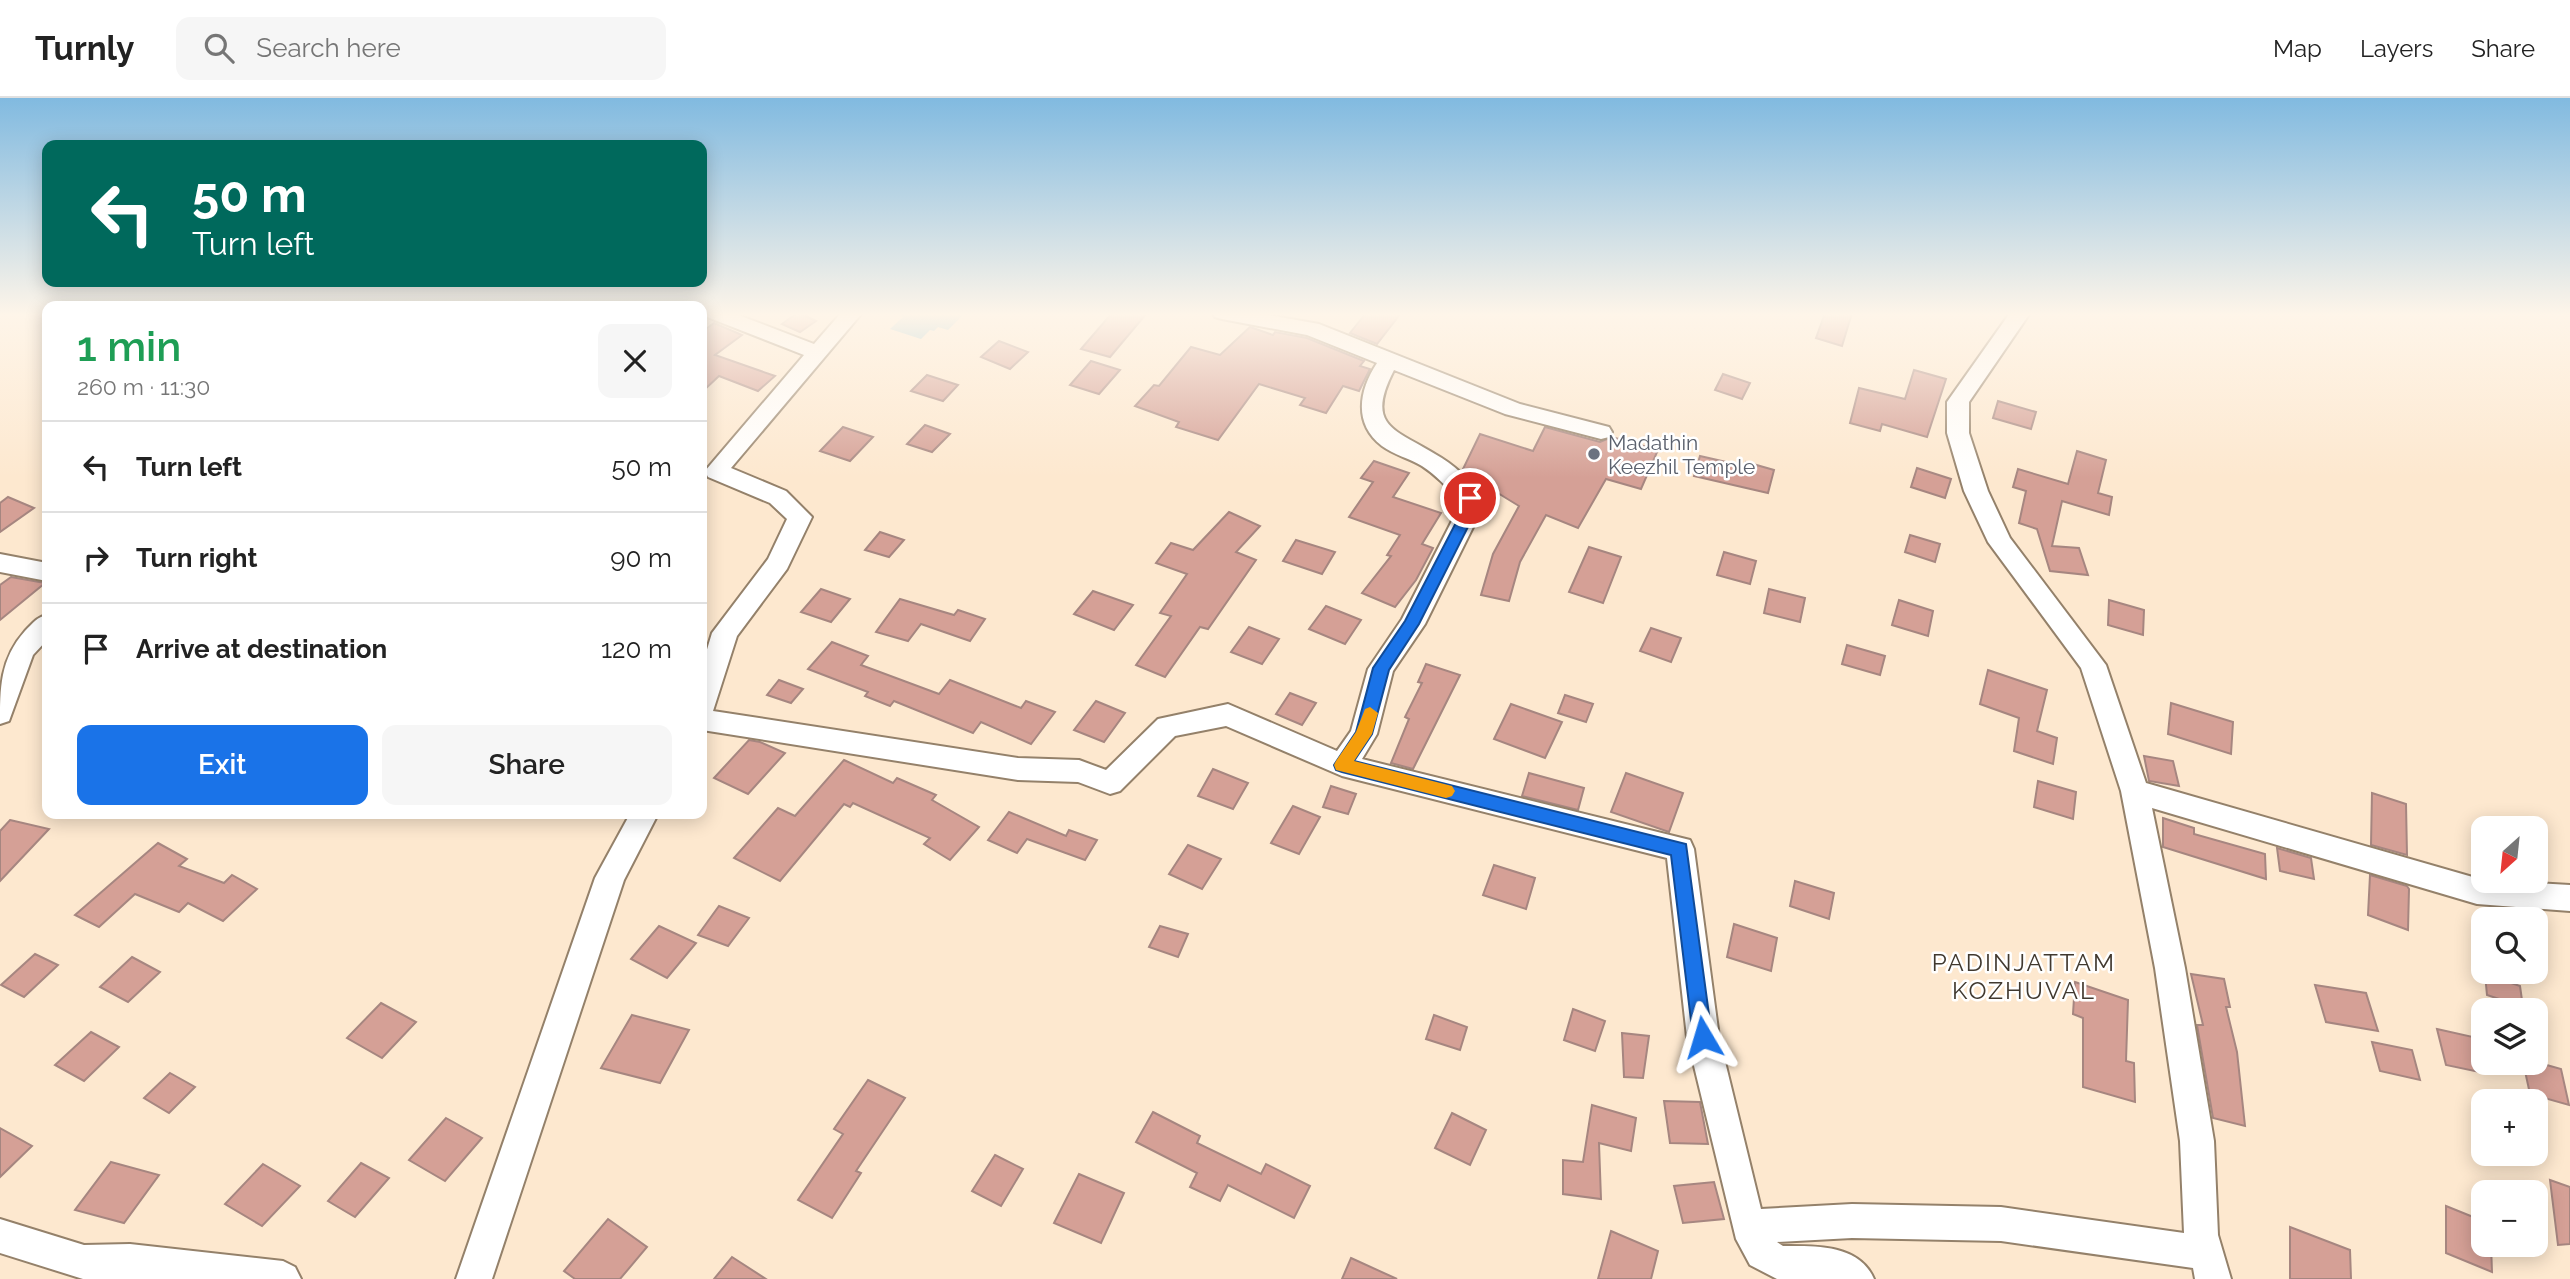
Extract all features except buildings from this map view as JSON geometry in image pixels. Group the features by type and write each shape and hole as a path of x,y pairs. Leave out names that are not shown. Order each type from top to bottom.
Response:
{"street":[{"path":"707,690 724,633 778,563 800,517 779,497 716,471 805,368"},
{"path":"1342,765 1364,734 1381,668 1412,624 1468,513 1470,498 1444,471 1429,460 1389,440 1375,424 1371,391 1385,368"},
{"path":"1410,368 1513,409 1601,432"},
{"path":"1748,1227 1852,1221 2001,1224 2209,1266 2201,1235 2197,1141 2170,968 2135,791 2093,665 2000,542 1976,491 1958,433 1958,402 1982,368"},
{"path":"0,563 42,571"},
{"path":"0,714 22,651 42,629"},
{"path":"707,721 1018,769 1079,771 1110,783 1167,727 1228,715 1342,765 1679,849 1703,1037 1748,1227 1762,1253 1780,1263 1830,1264 1856,1279"},
{"path":"2135,791 2477,891 2570,898"},
{"path":"474,1279 610,878 642,819"},
{"path":"0,1236 84,1262 130,1261 283,1279"}],"slow traffic":[{"path":"1370,713 1364,734 1342,765 1446,791"}],"place":[{"name":"Madathin Keezhil Temple","path":"1594,454"}],"district":[{"name":"PADINJATTAM KOZHUVAL","path":"2024,976"}],"route":[{"path":"1470,498 1468,513 1412,624 1381,668 1377,694 1364,734 1342,765 1679,849 1703,1037"}]}
